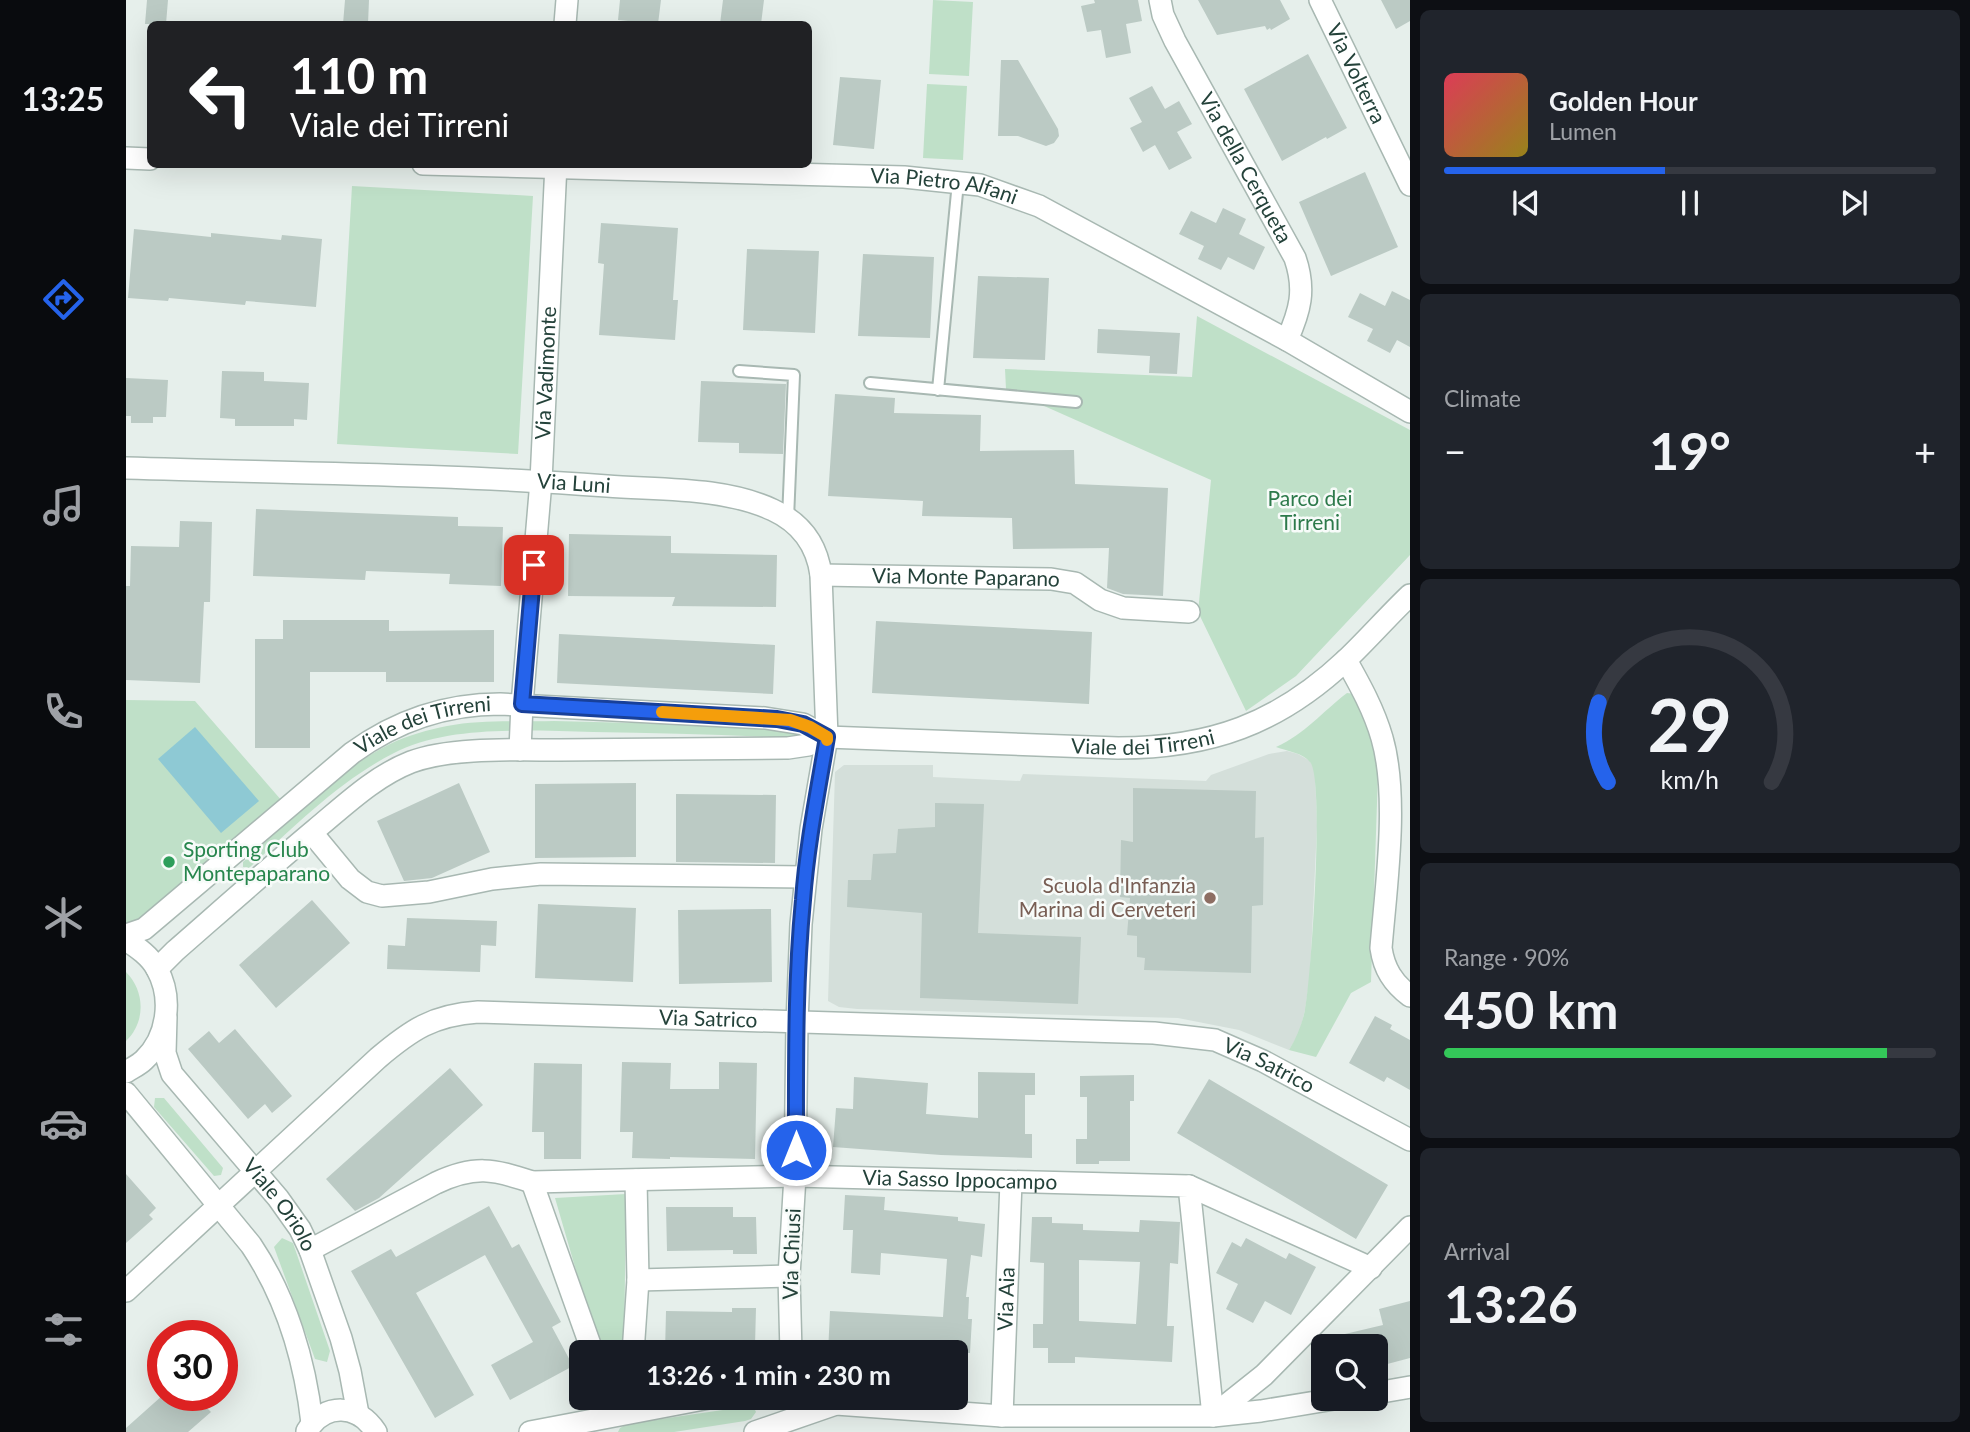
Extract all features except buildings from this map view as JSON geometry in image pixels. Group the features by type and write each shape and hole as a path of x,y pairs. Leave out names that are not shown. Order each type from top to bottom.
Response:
{"street":[{"path":"565,21 567,0"},
{"name":"Via della Cerqueta","path":"1160,0 1163,15 1175,41 1295,258 1301,281 1301,301 1287,340"},
{"name":"Via Volterra","path":"1320,0 1410,185"},
{"path":"126,158 147,159"},
{"name":"Via Vadimonte","path":"520,750 541,481 556,168"},
{"name":"Via Pietro Alfani","path":"619,168 904,177 980,185 1039,206 1287,340 1410,412"},
{"name":"Via Luni","path":"126,468 541,481 733,497 766,507 788,519 808,537 819,562 827,737"},
{"name":"Via Monte Paparano","path":"821,575 1051,579 1075,583 1100,600 1124,608 1189,612"},
{"name":"Viale dei Tirreni","path":"157,969 312,833 368,788 410,763 449,754 520,750 788,748 808,745 827,737 1118,748 1190,743 1225,735 1267,716 1308,691 1346,660 1408,600"},
{"path":"1346,660 1372,709 1386,753 1389,836 1381,948 1389,975 1395,984 1410,996"},
{"name":"Viale dei Tirreni","path":"126,935 144,929 338,763 373,738 418,717 449,708 482,704 522,704 777,719 803,724 827,737"},
{"name":"Via Chiusi","path":"791,1340 789,1276 795,1176 801,924 811,829 827,737"},
{"path":"312,833 350,879 367,892 382,896 429,892 525,875 805,877"},
{"path":"126,940 141,949 157,969"},
{"name":"Viale Oriolo","path":"157,969 166,992 164,1052 172,1074 294,1219 310,1250 341,1338 358,1414"},
{"name":"Via Satrico","path":"126,1290 394,1044 423,1025 451,1015 478,1012 1154,1033 1216,1040 1263,1061 1410,1140"},
{"path":"126,1072 144,1060 159,1041 166,1017"},
{"name":"Viale Oriolo","path":"126,1093 262,1261 274,1286 303,1369 310,1428"},
{"name":"Via Sasso Ippocampo","path":"310,1250 436,1183 463,1173 487,1170 532,1182 795,1176 1189,1186"},
{"path":"634,1340 638,1280 636,1180"},
{"path":"532,1182 588,1340"},
{"name":"Via Aia","path":"1002,1416 1011,1182"},
{"path":"1189,1186 1371,1268"},
{"path":"1189,1186 1213,1416"},
{"path":"1213,1416 1264,1375 1410,1227"},
{"path":"638,1280 789,1276"},
{"path":"1388,1391 1410,1387"},
{"path":"933,1410 1002,1416 1213,1416 1311,1403"},
{"path":"310,1428 322,1415 346,1410 368,1421 376,1432"},
{"path":"530,1432 604,1410"},
{"path":"755,1432 808,1410"},
{"path":"1101,1432 1116,1416"}],"lane":[{"path":"938,390 958,183"},
{"path":"739,371 794,375 788,519"},
{"path":"870,383 1076,402"}],"shaded area":[{"path":"1287,751 1310,761 1315,770 1317,826 1310,976 1299,1034 1289,1050 1239,1030 1178,1018 857,1009 839,1007 828,1001 835,772 844,765 933,765 933,777 1020,781 1023,774 1206,781 1211,775 1269,754"}],"green space":[{"path":"933,0 973,2 969,76 929,74"},
{"path":"927,84 967,86 963,160 923,158"},
{"path":"352,186 533,196 518,454 337,444"},
{"name":"Parco dei Tirreni","path":"1197,316 1410,430 1410,555 1296,676 1246,711 1198,612 1211,480 1006,389 1005,369 1192,377"},
{"path":"1347,693 1355,694 1375,745 1378,773 1371,982 1351,993 1316,1057 1289,1050 1304,1015 1308,991 1317,840 1314,776 1307,759 1276,747 1305,729"},
{"name":"Sporting Club Montepaparano","path":"126,700 195,701 282,801 139,925 126,923"},
{"path":"554,721 796,727 800,732 795,738 518,731 440,737 394,753 354,777 249,868 243,867 243,862 313,798 351,768 390,744 418,733 460,724"},
{"path":"126,972 137,988 141,1007 137,1025 126,1041"},
{"path":"155,1098 164,1098 223,1168 221,1175 214,1176 154,1107"},
{"path":"626,1194 624,1340 596,1340 555,1198"},
{"path":"282,1238 293,1243 330,1351 327,1362 315,1359 274,1247"},
{"path":"723,1410 756,1412 751,1419 745,1421 674,1432 618,1432 627,1424"}],"water":[{"path":"195,727 259,801 221,833 158,759"}],"slow traffic":[{"path":"662,712 790,720 810,727 827,737 827,740"}],"place":[{"name":"Sporting Club Montepaparano","path":"169,862"},
{"name":"Scuola d'Infanzia Marina di Cerveteri","path":"1210,898"}],"route":[{"path":"534,565 522,704 790,720 827,737 811,829 801,924 796,1150"}]}
